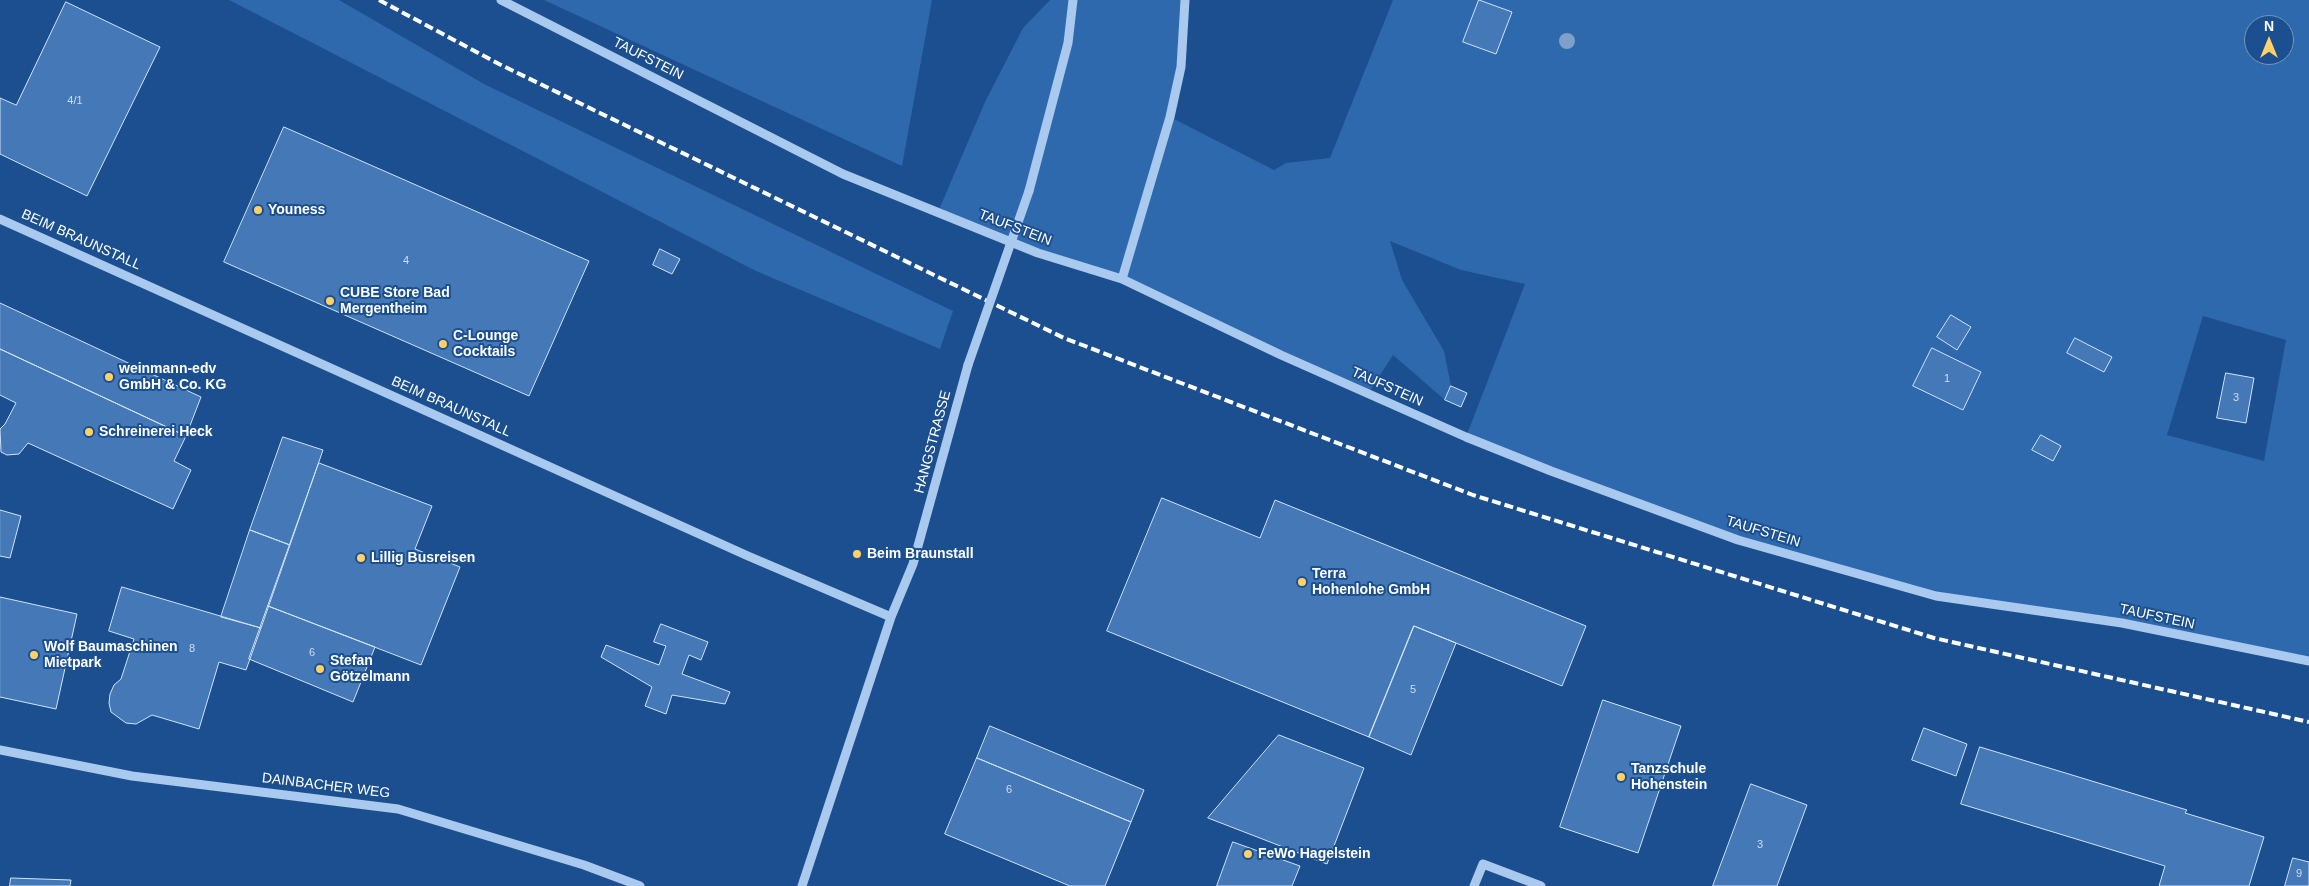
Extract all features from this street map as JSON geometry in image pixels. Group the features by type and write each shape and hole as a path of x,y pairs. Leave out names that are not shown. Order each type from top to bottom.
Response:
{"street":[{"name":"TAUFSTEIN","path":"501,0 843,174 1038,252 1122,279 1281,355 1466,437 1550,471 1738,540 1936,596 2122,623 2309,661"},
{"name":"HANGSTRASSE","path":"802,886 891,617 913,564 968,365 1029,191 1068,43 1073,0"},
{"path":"1122,279 1170,117 1181,67 1185,0"},
{"name":"BEIM BRAUNSTALL","path":"0,219 748,556 891,617"},
{"name":"DAINBACHER WEG","path":"0,750 132,776 398,809 584,865 640,886"},
{"path":"1474,886 1484,864 1541,886"}],"shaded area":[{"path":"229,0 339,0 484,84 953,311 940,349 756,271"},
{"path":"544,0 932,0 902,166"},
{"path":"1050,0 1185,0 1181,67 1170,117 1274,170 1286,163 1330,158 1393,0 2309,0 2309,661 2196,639 1936,596 1738,540 1466,437 1525,284 1461,270 1390,241 1402,280 1444,351 1451,386 1445,400 1393,355 1368,394 1122,279 938,212 985,102 1023,28","holes":["2203,316 2286,340 2264,461 2167,435"]}],"building":[{"path":"1479,0 1512,12 1496,54 1463,42"},
{"path":"66,2 160,47 87,196 0,154 0,98 16,105"},
{"path":"284,127 589,261 529,396 224,262"},
{"path":"660,249 680,259 672,274 653,265"},
{"name":"weinmann-edv GmbH & Co. KG","path":"0,303 201,397 186,436 0,349"},
{"path":"1951,315 1971,327 1957,350 1937,337"},
{"path":"2075,338 2112,357 2104,372 2067,353"},
{"path":"1932,348 1981,372 1963,410 1913,386"},
{"name":"Schreinerei Heck","path":"0,349 186,436 174,461 191,470 173,509 28,443 19,454 7,455 1,452 0,429 5,424 16,403 0,395"},
{"path":"2226,373 2254,378 2246,423 2217,418"},
{"path":"1451,386 1467,393 1461,407 1445,400"},
{"path":"2041,435 2061,446 2053,461 2032,450"},
{"path":"283,437 323,450 290,545 250,530"},
{"name":"Lillig Busreisen","path":"319,463 432,506 415,549 460,567 421,665 268,606"},
{"name":"Terra Hohenlohe GmbH","path":"1162,498 1260,538 1275,500 1586,626 1562,686 1414,626 1369,737 1107,631"},
{"path":"0,510 21,516 10,558 0,556"},
{"path":"250,530 290,545 261,628 221,617"},
{"path":"122,587 261,628 246,670 219,662 199,729 152,715 136,724 126,723 111,712 110,694 114,685 121,679 134,639 109,631"},
{"name":"Wolf Baumaschinen Mietpark","path":"0,597 77,614 56,709 0,697"},
{"path":"268,606 375,647 353,702 249,659"},
{"path":"661,624 708,642 701,660 689,655 682,674 730,692 725,704 672,695 666,714 645,706 652,687 601,657 606,645 659,665 666,646 654,642"},
{"path":"1414,626 1456,643 1411,755 1369,737"},
{"name":"Tanzschule Hohenstein","path":"1603,700 1681,726 1638,853 1560,827"},
{"path":"990,726 1144,790 1131,822 977,758"},
{"path":"1924,728 1967,744 1956,776 1912,760"},
{"path":"1279,735 1364,768 1327,864 1208,818"},
{"path":"1980,747 2187,810 2185,813 2264,837 2249,886 2159,886 2165,866 1961,804"},
{"path":"977,758 1131,822 1105,886 1070,886 945,834"},
{"path":"1751,784 1807,805 1777,886 1713,886"},
{"name":"FeWo Hagelstein","path":"1233,842 1300,866 1292,886 1217,886"},
{"path":"2293,858 2309,862 2309,886 2285,886"},
{"path":"11,878 71,880 70,886 10,886"}],"railway":[{"path":"379,0 499,64 1064,338 1473,495 1934,638 2309,722"}],"place":[{"name":"Youness","path":"258,210"},
{"name":"CUBE Store Bad Mergentheim","path":"330,301"},
{"name":"C-Lounge Cocktails","path":"443,344"},
{"name":"weinmann-edv GmbH & Co. KG","path":"109,377"},
{"name":"Schreinerei Heck","path":"89,432"},
{"name":"Beim Braunstall","path":"857,554"},
{"name":"Lillig Busreisen","path":"361,558"},
{"name":"Terra Hohenlohe GmbH","path":"1302,582"},
{"name":"Wolf Baumaschinen Mietpark","path":"34,655"},
{"name":"Stefan Götzelmann","path":"320,669"},
{"name":"Tanzschule Hohenstein","path":"1621,777"},
{"name":"FeWo Hagelstein","path":"1248,854"}]}
